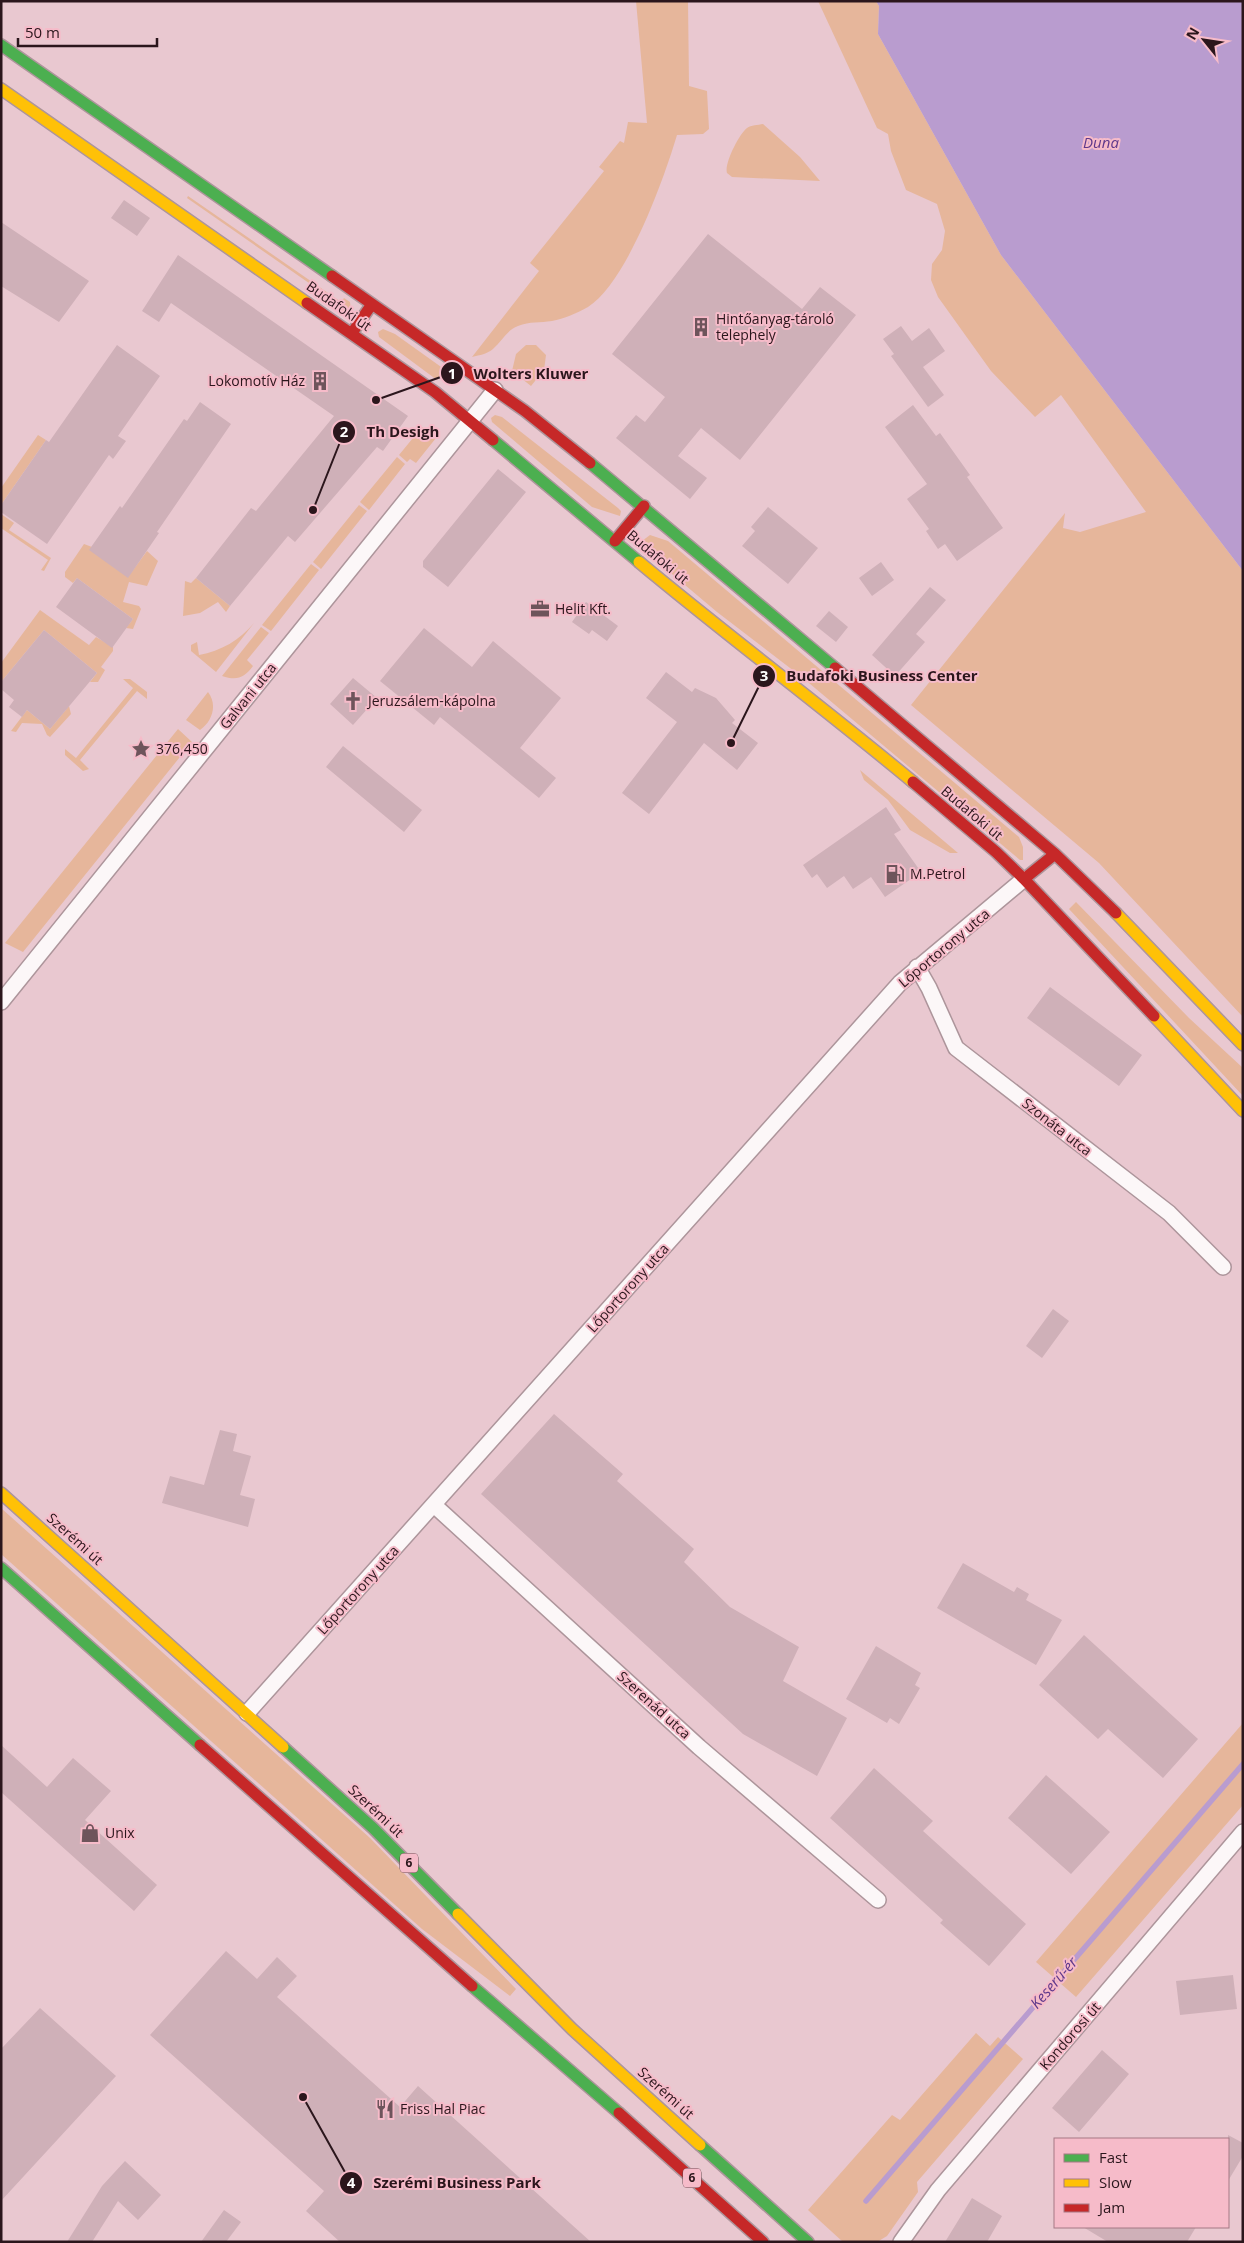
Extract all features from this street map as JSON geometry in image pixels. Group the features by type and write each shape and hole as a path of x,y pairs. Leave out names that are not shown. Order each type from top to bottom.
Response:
{"main road":[{"name":"Budafoki út","path":"1,46 372,304 582,454 1055,854 1144,940 1243,1045"},
{"name":"Budafoki út","path":"1,89 352,332 435,392 736,642 853,732 996,852 1024,879 1243,1111"},
{"path":"352,332 372,304"},
{"path":"615,541 644,506"},
{"path":"1024,879 1055,854"},
{"name":"Szerémi út","path":"1,1493 247,1713 412,1865 572,2029 808,2242"},
{"name":"6","path":"1,1568 402,1926 642,2134 763,2242"}],"street":[{"name":"Galvani utca","path":"1,1002 494,390"},
{"name":"Lőportorony utca","path":"247,1713 900,984 917,968 996,905 1024,879"},
{"name":"Szonáta utca","path":"917,968 929,988 956,1048 1169,1213 1223,1267"},
{"name":"Szerenád utca","path":"434,1505 699,1746 878,1900"},
{"name":"Kondorosi út","path":"901,2242 938,2190 1243,1832"}],"shaded area":[{"path":"636,1 688,1 689,86 707,91 709,129 703,134 677,135 663,177 642,228 617,276 602,294 588,307 575,314 552,321 522,324 508,333 491,351 472,357 539,271 530,263 604,171 599,167 620,141 624,143 628,122 647,123"},
{"path":"818,1 876,1 879,6 878,34 1001,255 1243,571 1243,1017 1099,863 911,705 1065,513 1063,528 1080,532 1146,512 1061,395 1035,417 991,371 938,297 931,280 932,264 942,250 945,231 937,204 906,190 891,151 888,134 877,128"},
{"path":"763,124 800,157 820,181 732,177 727,173 730,156 744,131 750,126"},
{"path":"188,196 341,302 344,298 350,302 351,310 343,313 337,309 339,304 187,198"},
{"path":"383,329 395,334 444,369 437,380 379,337 378,332"},
{"path":"526,345 536,345 546,355 544,370 531,386 512,371 516,354"},
{"path":"495,415 502,417 618,508 621,511 620,516 592,507 492,422 491,418"},
{"path":"422,427 436,438 416,463 410,459 407,462 399,455"},
{"path":"38,435 46,440 1,505 1,488"},
{"path":"397,457 405,464 369,510 360,502"},
{"path":"359,505 367,511 321,569 313,562"},
{"path":"1,514 14,523 9,530 51,558 44,571 41,570 48,560 1,528"},
{"path":"650,535 668,541 1019,837 1023,847 1023,860 1020,860 803,678 717,612 647,553 641,546 642,541"},
{"path":"84,544 92,547 128,577 147,551 158,561 147,586 129,582 123,602 139,606 141,609 133,629 126,628 133,619 77,578 73,583 65,577 65,572"},
{"path":"311,564 319,570 271,631 262,625"},
{"path":"196,578 230,606 226,612 218,602 200,613 183,616 185,581 191,583"},
{"path":"40,610 89,645 96,637 113,647 113,651 101,667 105,670 98,682 90,682 97,673 44,630 1,682 1,663"},
{"path":"254,623 216,672 191,651 191,645 197,642 199,655 222,648 243,635"},
{"path":"261,627 269,633 247,660 253,666 240,677 222,676"},
{"path":"123,679 130,679 147,692 147,699 137,691 80,760 89,769 83,771 65,755 65,749 76,758 133,688"},
{"path":"208,692 213,702 212,713 208,723 200,730 186,720"},
{"path":"69,706 71,714 50,737 47,735 42,724 22,723 16,732 11,731 27,710 50,729"},
{"path":"178,729 192,742 23,952 5,943"},
{"path":"860,770 958,853 950,853 910,830 888,800 864,780"},
{"path":"1076,902 1189,1018 1243,1068 1243,1096 1069,909"},
{"path":"1,1508 370,1838 516,1989 510,1996 422,1929 1,1554"},
{"path":"1243,1723 1243,1805 1076,1997 1036,1962"},
{"path":"976,2033 990,2046 998,2037 1023,2059 917,2182 918,2192 887,2236 877,2242 843,2242 808,2210 892,2115 900,2120"}],"water":[{"name":"Duna","path":"876,1 1243,1 1243,571 1001,255 878,34 879,6"}],"building":[{"path":"124,200 150,218 137,236 111,218"},
{"path":"1,222 89,281 59,322 1,286"},
{"path":"708,234 802,309 820,287 856,315 740,460 701,428 678,456 707,478 690,499 616,438 636,415 645,422 665,397 612,354"},
{"name":"Lokomotív Ház","path":"178,255 408,416 383,451 377,447 295,542 288,536 230,606 196,578 251,508 256,511 334,416 171,303 159,322 142,311"},
{"path":"901,326 912,341 929,328 945,351 923,367 944,395 928,407 891,356 894,354 883,339"},
{"path":"117,345 160,376 118,436 126,441 113,459 109,455 47,544 1,512 1,505 46,440 49,442"},
{"path":"200,402 231,424 128,578 89,550 120,506 122,508 184,419 187,421"},
{"path":"913,405 936,436 940,433 970,475 967,477 1003,528 957,561 945,544 938,549 926,531 929,529 907,499 927,484 885,427"},
{"path":"498,469 526,492 448,587 423,567 423,561"},
{"path":"768,507 818,548 788,584 742,546 755,531 751,527"},
{"path":"881,562 894,580 872,596 859,578"},
{"path":"77,578 133,619 112,648 56,607"},
{"path":"930,587 946,600 916,634 925,642 895,676 872,655"},
{"path":"586,602 618,626 607,641 592,630 589,634 572,622"},
{"path":"829,611 848,627 836,642 816,626"},
{"path":"424,628 472,667 493,641 561,698 520,748 556,778 539,798 440,717 434,725 380,681"},
{"path":"44,630 97,673 50,729 27,710 22,717 9,707 14,700 1,689 1,682"},
{"path":"666,672 692,692 695,688 716,698 735,720 732,723 758,743 737,770 704,743 649,814 622,793 677,722 646,698"},
{"name":"Jeruzsálem-kápolna","path":"353,678 377,698 353,725 330,704"},
{"path":"343,746 422,810 404,832 326,767"},
{"path":"886,807 901,830 894,834 921,872 885,897 871,877 853,889 844,876 827,888 817,874 812,878 803,865"},
{"path":"1050,987 1142,1055 1119,1086 1027,1018"},
{"path":"1053,1309 1069,1321 1042,1358 1026,1346"},
{"path":"554,1414 623,1474 617,1481 694,1549 684,1562 730,1607 799,1647 783,1681 847,1718 817,1776 743,1734 481,1494"},
{"path":"220,1430 237,1434 233,1451 251,1456 240,1495 255,1499 248,1527 162,1503 170,1476 204,1485"},
{"path":"963,1563 1014,1592 1017,1587 1029,1594 1026,1600 1062,1620 1036,1665 937,1608"},
{"path":"1084,1635 1198,1739 1163,1778 1108,1729 1098,1739 1039,1685"},
{"path":"876,1646 921,1673 915,1685 920,1688 899,1724 890,1718 887,1723 846,1699"},
{"path":"1,1745 47,1787 73,1758 111,1791 85,1820 157,1885 134,1911 1,1792"},
{"path":"874,1768 933,1821 923,1831 1026,1924 989,1966 940,1923 943,1920 830,1818"},
{"path":"1046,1775 1110,1832 1071,1874 1008,1818"},
{"path":"226,1951 257,1979 277,1957 297,1976 277,1997 400,2107 418,2086 591,2242 340,2242 306,2211 324,2191 150,2035"},
{"path":"1233,1975 1237,2009 1180,2015 1176,1981"},
{"path":"40,2008 116,2076 1,2201 1,2049"},
{"path":"1102,2050 1129,2074 1079,2132 1052,2108"},
{"path":"1228,2135 1243,2143 1243,2156 1229,2179 1229,2138"},
{"path":"125,2161 161,2195 138,2220 118,2201 92,2242 67,2242 102,2186"},
{"path":"972,2198 1002,2216 987,2242 945,2242"},
{"path":"224,2210 241,2222 226,2242 201,2242"},
{"path":"1085,2228 1195,2228 1187,2242 1108,2242"}],"waterway":[{"name":"Keserű-ér","path":"866,2201 1243,1764"}],"traffic: fast":[{"path":"1,45 332,276"},
{"path":"493,440 639,562"},
{"path":"590,463 835,668"},
{"path":"1,1568 200,1745"},
{"path":"283,1747 373,1828 458,1914"},
{"path":"472,1986 619,2113"},
{"path":"700,2145 808,2242"}],"traffic: slow":[{"path":"1,89 307,303"},
{"path":"639,562 913,782"},
{"path":"1116,913 1243,1045"},
{"path":"1154,1016 1243,1111"},
{"path":"1,1493 283,1747"},
{"path":"458,1914 572,2029 700,2145"}],"traffic: jam":[{"path":"332,276 525,411 590,463"},
{"path":"307,303 435,392 493,440"},
{"path":"352,333 372,304"},
{"path":"615,541 644,506"},
{"path":"835,668 1055,854 1116,913"},
{"path":"913,782 996,852 1024,879 1154,1016"},
{"path":"1024,879 1055,854"},
{"path":"200,1745 472,1986"},
{"path":"619,2113 763,2242"}],"place":[{"name":"Hintőanyag-tároló telephely","path":"701,327"},
{"name":"Lokomotív Ház","path":"320,381"},
{"name":"Wolters Kluwer","path":"376,400"},
{"name":"Th Desigh","path":"313,510"},
{"name":"Helit Kft.","path":"540,609"},
{"name":"Jeruzsálem-kápolna","path":"353,701"},
{"name":"Budafoki Business Center","path":"731,743"},
{"name":"376,450","path":"141,749"},
{"name":"M.Petrol","path":"895,874"},
{"name":"Unix","path":"90,1833"},
{"name":"Szerémi Business Park","path":"303,2097"},
{"name":"Friss Hal Piac","path":"385,2109"}]}
